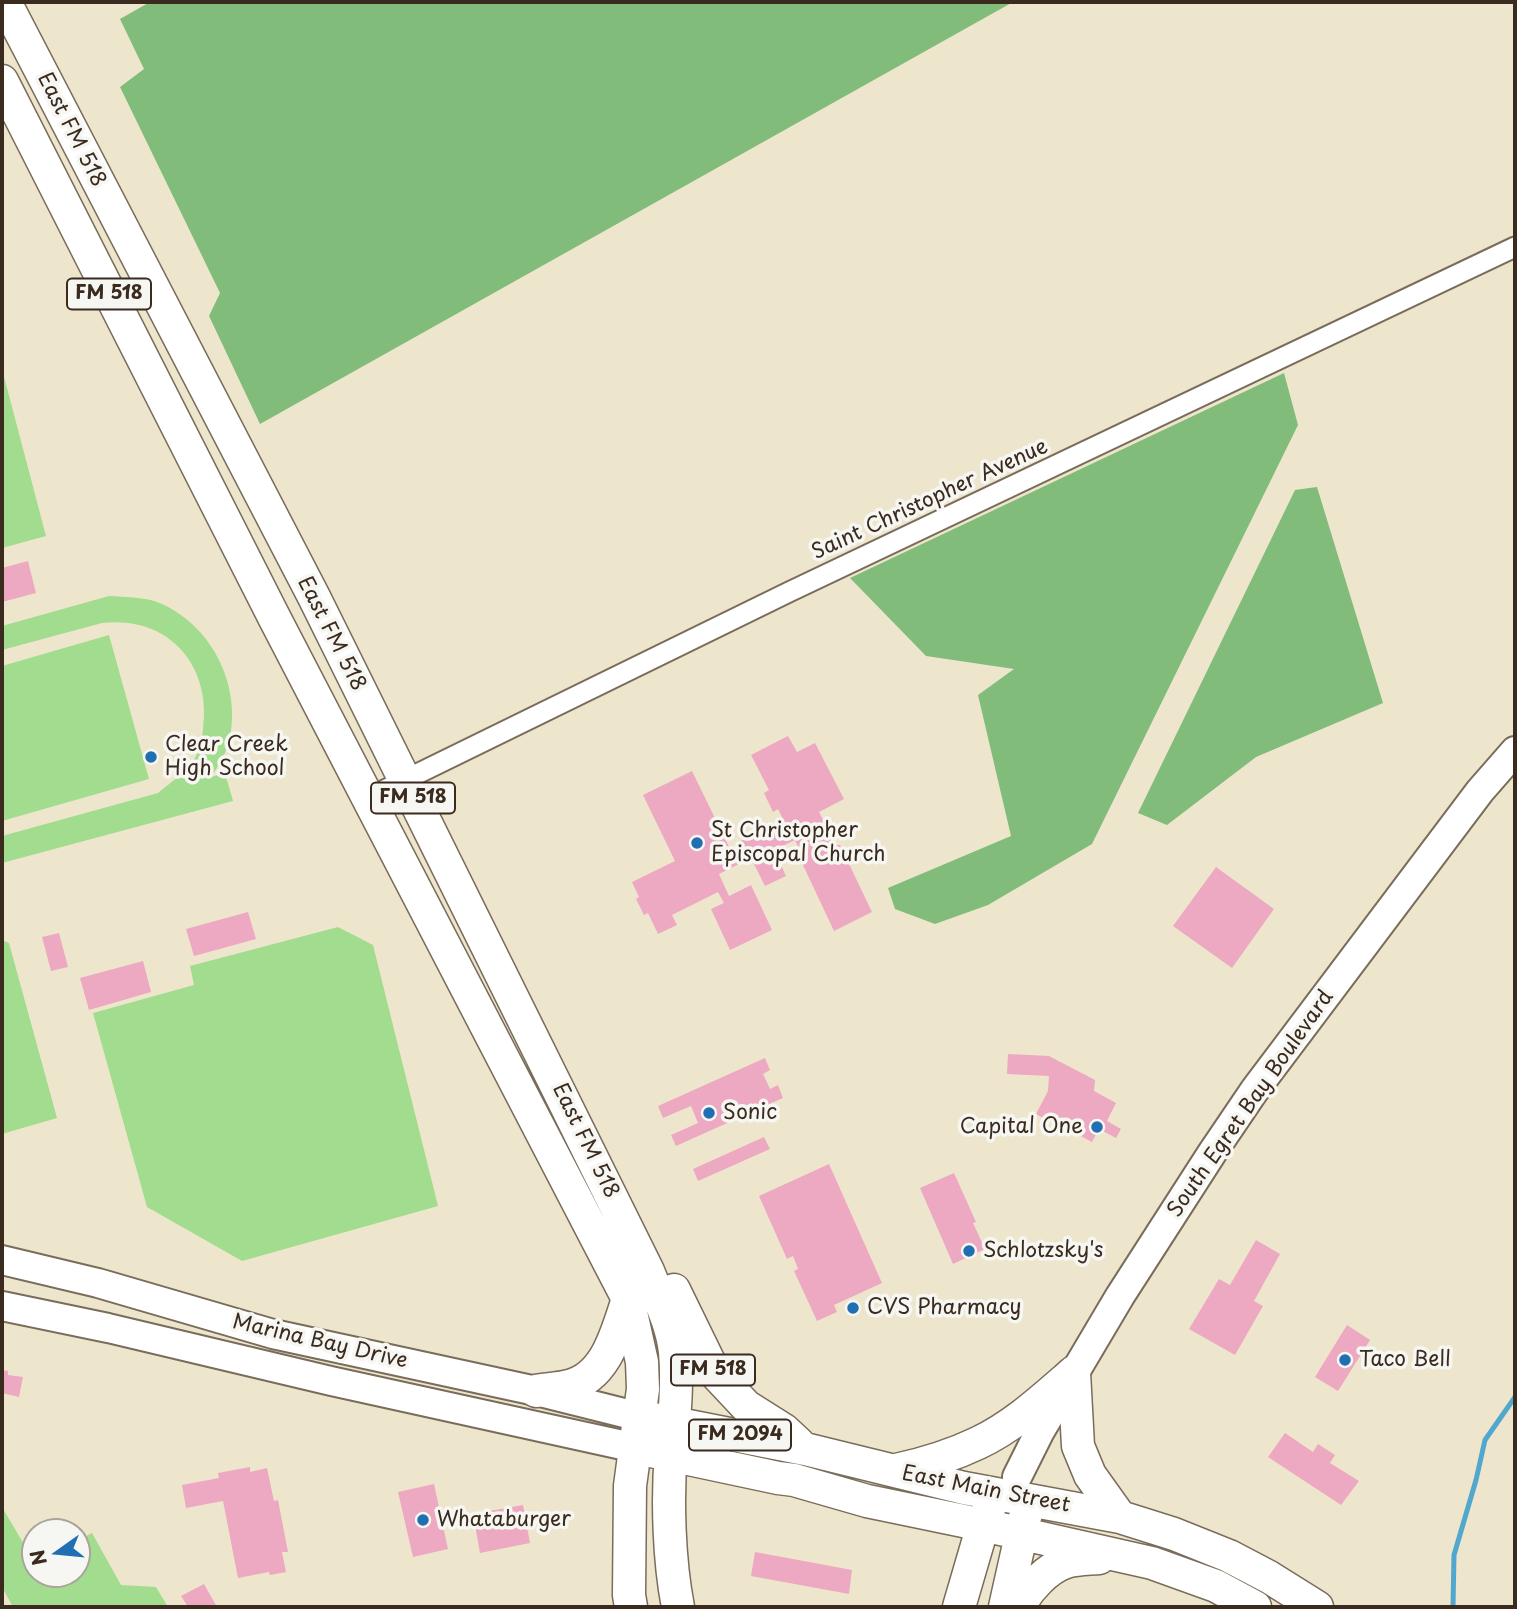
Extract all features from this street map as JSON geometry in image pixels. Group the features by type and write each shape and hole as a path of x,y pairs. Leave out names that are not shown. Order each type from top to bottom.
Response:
{"main road":[{"name":"East FM 518","path":"5,2 314,597 648,1271 670,1327 675,1352 670,1497 673,1581 678,1607"},
{"name":"East FM 518","path":"2,81 275,619 628,1299"},
{"path":"80,238 115,215"},
{"path":"275,619 314,597"},
{"name":"South Egret Bay Boulevard","path":"1014,1490 1040,1431 1074,1372 1120,1296 1254,1091 1480,791 1515,751"},
{"name":"Marina Bay Drive","path":"2,1260 98,1283 273,1334 536,1391 640,1417"},
{"name":"FM 518","path":"648,1271 672,1286 721,1381 747,1406 784,1430 805,1449"},
{"path":"536,1391 571,1386 593,1374 605,1359 628,1299"},
{"name":"FM 518","path":"628,1299 642,1362 643,1389 636,1448"},
{"name":"Marina Bay Drive","path":"2,1306 636,1448"},
{"path":"891,1471 947,1456 979,1443 1025,1413 1074,1372"},
{"path":"1074,1372 1078,1446 1100,1492 1120,1517"},
{"name":"East Main Street","path":"640,1417 805,1449 891,1471 1014,1490 1120,1517 1174,1534 1229,1556 1317,1607"},
{"path":"631,1607 631,1486 636,1448"},
{"name":"East Main Street","path":"636,1448 794,1480 867,1501 1152,1563 1216,1586 1255,1607"},
{"path":"959,1607 983,1525 1014,1490"},
{"path":"1004,1607 1021,1534 1014,1490"},
{"path":"1019,1607 1043,1576 1065,1562 1115,1556"}],"street":[{"name":"Saint Christopher Avenue","path":"368,798 789,592 1515,247"}],"green space":[{"path":"150,2 1013,2 260,424 209,316 220,293 120,87 144,69 120,19"},
{"path":"2,369 46,536 2,548"},
{"path":"1284,373 1298,425 1092,844 988,905 935,924 895,909 888,888 1011,836 978,695 1014,669 926,656 850,578"},
{"path":"1317,487 1383,703 1256,757 1167,825 1138,813 1295,490"},
{"path":"109,596 152,600 176,612 206,639 218,657 231,696 232,717 227,748 211,777 225,773 233,801 2,863 2,836 158,793 184,771 197,753 201,743 204,706 200,684 181,649 165,636 147,627 126,623 102,623 2,650 2,626"},
{"path":"109,635 149,779 2,821 2,666"},
{"path":"338,927 373,945 438,1206 242,1261 147,1207 93,1013 194,985 190,966"},
{"path":"2,940 9,943 57,1118 2,1134"},
{"path":"2,1507 21,1539 21,1588 91,1588 92,1533 121,1585 156,1587 168,1607 13,1607 2,1587"}],"building":[{"path":"28,561 36,593 2,602 2,568"},
{"name":"St Christopher Episcopal Church","path":"788,736 797,752 815,743 844,799 819,812 836,845 840,845 872,912 834,931 802,863 805,862 795,840 774,850 786,876 765,886 751,858 719,874 729,896 751,885 772,930 730,950 711,909 724,903 718,892 672,915 677,925 658,934 648,913 644,915 636,899 639,897 632,882 675,861 643,795 692,771 731,851 742,846 739,842 766,828 770,835 787,827 778,809 773,812 764,793 769,790 751,755"},
{"path":"1216,867 1274,909 1232,968 1173,926"},
{"path":"248,912 256,939 194,956 186,929"},
{"path":"59,933 68,967 51,971 42,937"},
{"path":"143,961 151,992 89,1010 80,978"},
{"path":"1008,1054 1049,1056 1095,1080 1094,1091 1116,1103 1107,1121 1121,1129 1116,1138 1099,1129 1092,1142 1036,1114 1048,1091 1049,1076 1007,1074"},
{"path":"765,1058 770,1070 763,1074 770,1089 778,1085 783,1098 676,1146 671,1135 698,1123 691,1106 663,1118 658,1106"},
{"path":"764,1137 770,1149 698,1181 693,1169"},
{"path":"829,1164 882,1283 834,1305 837,1312 817,1321 794,1271 798,1269 793,1256 787,1259 759,1196"},
{"path":"954,1173 985,1249 953,1264 920,1188"},
{"path":"1256,1240 1280,1254 1254,1301 1263,1306 1235,1355 1189,1329 1219,1279 1230,1285"},
{"path":"1347,1325 1370,1340 1338,1391 1315,1377"},
{"path":"2,1370 8,1371 8,1375 23,1377 19,1397 2,1393"},
{"path":"1285,1433 1313,1452 1318,1444 1335,1455 1330,1463 1359,1481 1341,1505 1268,1457"},
{"path":"250,1467 250,1472 267,1468 274,1501 278,1500 288,1552 282,1552 286,1572 270,1575 269,1572 238,1578 223,1501 186,1508 182,1485 219,1478 218,1473"},
{"name":"Whataburger","path":"434,1484 448,1549 413,1557 398,1492"},
{"path":"523,1505 530,1543 480,1553 473,1514"},
{"path":"755,1552 852,1570 849,1594 751,1576"},
{"path":"204,1584 217,1607 188,1607 181,1596"}],"waterway":[{"path":"1453,1607 1454,1555 1485,1440 1515,1397"}],"place":[{"name":"Clear Creek High School","path":"151,757"},
{"name":"St Christopher Episcopal Church","path":"697,843"},
{"name":"Sonic","path":"709,1113"},
{"name":"Capital One","path":"1097,1127"},
{"name":"Schlotzsky's","path":"969,1251"},
{"name":"CVS Pharmacy","path":"853,1308"},
{"name":"Taco Bell","path":"1345,1360"},
{"name":"Whataburger","path":"423,1520"}]}
